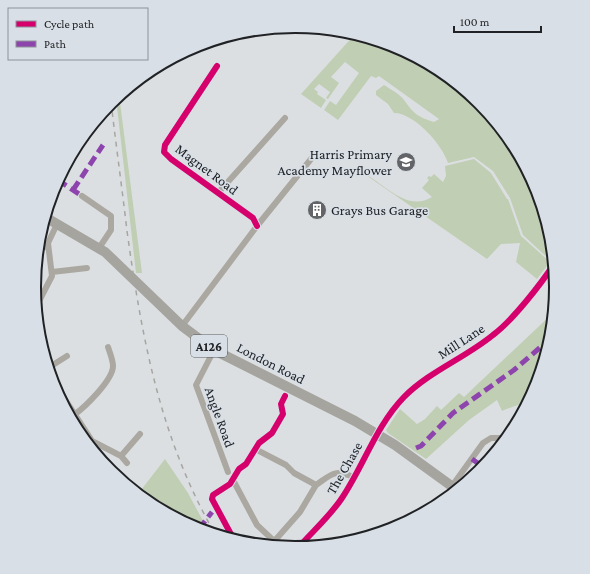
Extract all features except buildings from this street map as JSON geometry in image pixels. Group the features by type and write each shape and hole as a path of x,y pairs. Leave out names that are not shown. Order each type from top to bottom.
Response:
{"main road":[{"name":"London Road","path":"50,220 99,248 182,326 214,350 355,421 395,445 453,486"}],"street":[{"name":"Magnet Road","path":"217,66 166,145 164,152 171,160 253,218 257,226"},
{"path":"218,193 285,118"},
{"path":"182,326 257,226 311,159"},
{"path":"82,196 111,216 111,230 99,248"},
{"path":"42,297 50,281 52,272 48,243 57,224"},
{"path":"52,272 87,268"},
{"name":"Mill Lane","path":"377,434 397,406 420,383 472,351 501,328 548,273"},
{"path":"75,414 88,404 110,375 113,366 108,348"},
{"name":"Angle Road","path":"214,350 196,385 228,472"},
{"path":"53,365 67,356"},
{"path":"230,532 212,499 213,495 233,480 237,473 246,464 258,443 272,434 283,414 281,404 285,396"},
{"path":"121,456 140,434"},
{"name":"The Chase","path":"304,540 344,494 377,434"},
{"path":"460,480 483,442 491,438 500,438"},
{"path":"93,441 121,456 127,463"},
{"path":"255,449 286,465 294,473 316,485"},
{"path":"275,540 300,512 316,485 334,473 340,472 353,477"},
{"path":"233,480 257,525 269,539"}],"green space":[{"path":"350,39 377,46 392,52 422,67 450,85 475,107 497,132 515,160 536,205 547,257 523,235 510,198 493,171 474,157 448,163 440,147 426,131 410,118 402,114 394,113 388,104 376,95 376,91 384,85 400,96 420,117 434,122 439,119 379,76 376,78 371,76 338,120 324,110 330,101 336,105 359,73 345,62 331,77 339,83 328,99 326,98 330,92 319,84 314,89 318,92 317,94 326,100 321,108 301,94"},
{"path":"120,103 142,273 136,273 117,105"},
{"path":"474,159 491,173 508,199 521,236 547,260 548,265 537,279 516,262 520,243 501,244 487,259 363,173 396,195 414,201 423,201 432,197 422,188 429,180 427,178 434,174 443,182 446,176 445,166"},
{"path":"547,319 536,369 520,404 502,411 497,400 469,420 426,459 388,433 386,430 400,409 417,424 425,419 437,406 441,410 459,393 464,397"},
{"path":"165,459 188,493 205,525 168,507 141,490"}],"railway":[{"path":"112,110 127,231 139,310 156,387 180,461 196,498 212,527"}],"marked path":[{"path":"73,190 103,145"},
{"path":"63,183 82,196"},
{"path":"416,448 421,446 453,413 514,370 542,346"},
{"path":"472,459 478,463"},
{"path":"203,524 212,512"}],"cycle path":[{"path":"217,66 165,145 164,152 171,159 253,218 257,226"},
{"path":"305,540 342,498 378,433 394,408 414,388 436,372 471,351 501,329 526,302 548,273"},
{"path":"230,532 212,499 213,495 230,484 239,469 246,464 259,443 272,433 283,414 281,404 285,396"}],"place":[{"name":"Harris Primary Academy Mayflower","path":"406,162"},
{"name":"Grays Bus Garage","path":"317,210"}]}
